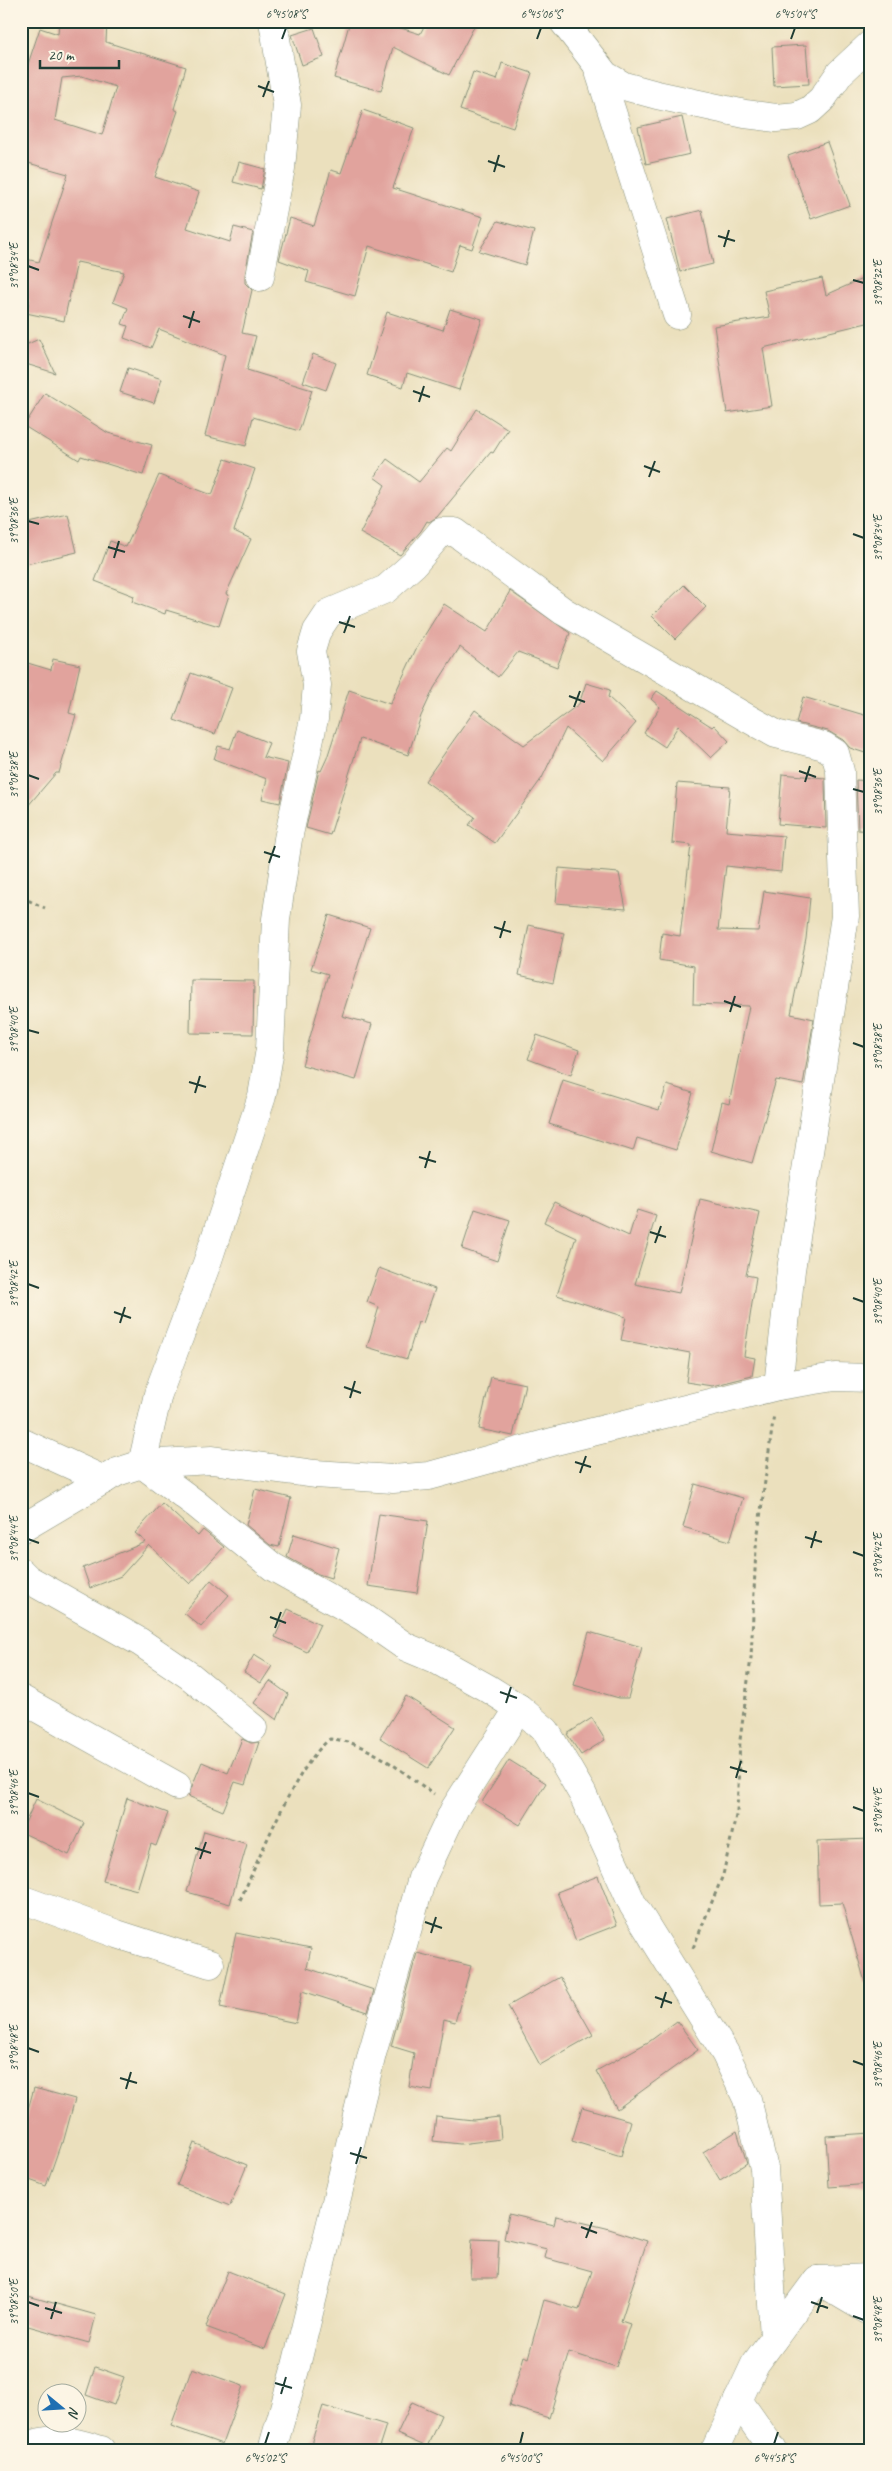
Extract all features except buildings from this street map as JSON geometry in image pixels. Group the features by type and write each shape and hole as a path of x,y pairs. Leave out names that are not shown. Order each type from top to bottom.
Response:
{"street":[{"path":"260,277 281,168 287,105 273,21"},
{"path":"563,21 597,65 613,81 624,86 745,114 776,118 797,116 810,110 822,98 840,73 871,44"},
{"path":"597,65 677,315"},
{"path":"142,1464 158,1394 208,1263 262,1096 270,1049 276,919 288,839 314,719 317,685 311,651 317,632 329,612 386,589 414,564 437,535 448,531 454,532 563,611 749,720 776,734 824,746 835,753 840,771 845,916 792,1260 778,1386"},
{"path":"21,1529 117,1472 142,1464 212,1460 314,1474 393,1480 429,1476 556,1441 778,1386 834,1377 871,1378"},
{"path":"21,1442 104,1480"},
{"path":"142,1464 196,1504 273,1567 363,1617 406,1647 435,1659 519,1708 546,1731 559,1750 582,1793 633,1905 724,2053 747,2100 764,2168 774,2338"},
{"path":"21,1572 28,1579 140,1642 190,1676 254,1728"},
{"path":"21,1699 177,1786"},
{"path":"272,2450 296,2366 372,2054 422,1878 455,1808 519,1708"},
{"path":"21,1899 117,1934 210,1964"},
{"path":"817,2280 871,2278"},
{"path":"716,2450 755,2364 817,2280"},
{"path":"817,2280 871,2312"},
{"path":"738,2400 774,2450"},
{"path":"21,2448 42,2440 68,2440 100,2450"}],"path":[{"path":"21,896 45,908"},
{"path":"678,1977 700,1934 723,1875 737,1810 740,1740 751,1658 756,1548 778,1386"},
{"path":"240,1900 278,1819 304,1771 319,1748 330,1739 345,1740 374,1753 455,1808"}]}
